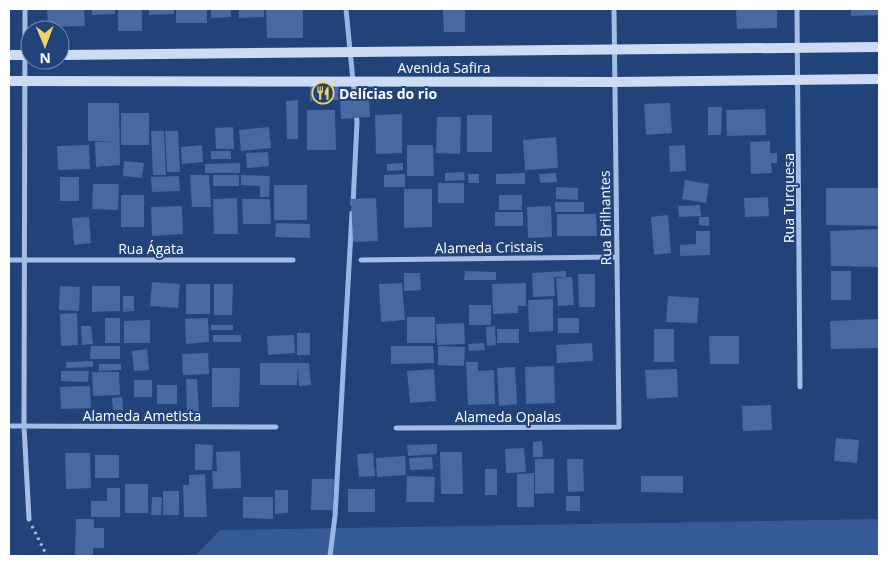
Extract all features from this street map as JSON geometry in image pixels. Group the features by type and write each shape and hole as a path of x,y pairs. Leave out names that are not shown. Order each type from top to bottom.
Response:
{"street":[{"name":"Rua Brilhantes","path":"614,9 619,427"},
{"name":"Rua Turquesa","path":"797,9 799,47 800,386"},
{"name":"Avenida Safira","path":"70,55 879,47"},
{"path":"25,70 23,259 24,426 29,519"},
{"name":"Avenida Safira","path":"9,81 614,82 879,78"},
{"name":"Alameda Cristais","path":"361,260 617,257"},
{"name":"Rua Ágata","path":"9,260 293,260"},
{"name":"Alameda Ametista","path":"9,426 276,427"},
{"name":"Alameda Opalas","path":"396,428 619,427"}],"path":[{"path":"29,519 47,556"}],"shaded area":[{"path":"879,519 879,556 195,556 220,530"}],"building":[{"path":"47,9 84,9 85,26 70,26 70,20 48,20"},
{"path":"92,9 115,9 115,14 92,15"},
{"path":"118,9 142,9 142,31 118,31"},
{"path":"149,9 174,9 174,14 149,15"},
{"path":"176,9 207,9 207,23 176,23"},
{"path":"211,9 231,9 231,17 211,18"},
{"path":"239,9 264,9 264,17 239,18"},
{"path":"266,9 303,9 303,38 267,38"},
{"path":"443,9 465,9 465,32 444,32"},
{"path":"736,9 777,9 777,28 737,29"},
{"path":"851,9 879,9 879,15 851,16"},
{"path":"310,84 339,84 339,100 310,101"},
{"path":"369,99 370,117 341,119 340,101"},
{"path":"298,100 298,139 287,139 286,101"},
{"path":"88,103 119,103 120,165 96,167 95,142 113,141 88,141"},
{"path":"670,103 672,133 646,135 644,104"},
{"path":"708,107 722,107 721,135 708,135"},
{"path":"765,109 766,135 727,136 726,110"},
{"path":"307,110 335,110 336,150 307,150"},
{"path":"121,113 149,113 149,145 121,145"},
{"path":"402,114 402,153 376,154 375,115"},
{"path":"467,115 492,115 492,152 467,152"},
{"path":"437,117 461,117 460,154 436,153"},
{"path":"233,127 234,149 216,149 215,128"},
{"path":"269,127 271,148 241,151 239,130"},
{"path":"151,131 164,131 166,175 153,175"},
{"path":"165,131 178,131 180,172 167,172"},
{"path":"556,137 558,168 525,170 523,140"},
{"path":"770,141 770,153 777,153 777,163 771,163 772,173 751,174 750,142"},
{"path":"89,145 90,169 58,170 57,146"},
{"path":"202,145 203,162 182,164 181,147"},
{"path":"407,145 433,145 434,176 407,176"},
{"path":"685,145 686,171 670,172 669,146"},
{"path":"211,151 231,151 231,159 211,159"},
{"path":"268,152 269,166 247,168 246,153"},
{"path":"124,161 144,163 142,178 123,176"},
{"path":"240,163 240,173 205,173 205,164"},
{"path":"403,163 403,170 387,171 387,164"},
{"path":"464,172 465,180 445,181 445,173"},
{"path":"525,173 525,184 496,184 496,174"},
{"path":"556,173 557,182 540,183 539,174"},
{"path":"405,174 405,187 384,187 384,175"},
{"path":"468,174 479,174 479,183 468,183"},
{"path":"190,175 209,175 211,207 192,207"},
{"path":"213,175 239,175 239,186 213,186"},
{"path":"241,175 270,176 269,197 260,197 260,186 241,185"},
{"path":"179,176 180,191 152,192 151,177"},
{"path":"60,177 79,177 79,201 60,201"},
{"path":"685,180 709,184 706,203 682,199"},
{"path":"438,183 464,183 464,203 438,203"},
{"path":"93,184 119,184 118,210 92,209"},
{"path":"274,185 307,185 307,220 274,220"},
{"path":"556,187 578,188 578,200 556,199"},
{"path":"826,188 879,188 879,226 826,225"},
{"path":"404,189 432,189 432,227 404,228"},
{"path":"121,195 144,195 144,227 121,227"},
{"path":"499,195 522,195 522,210 499,210"},
{"path":"768,197 769,216 745,217 744,198"},
{"path":"237,198 238,234 214,234 213,199"},
{"path":"376,198 378,241 353,242 351,199"},
{"path":"242,199 270,199 271,224 243,224"},
{"path":"555,202 584,202 584,212 555,212"},
{"path":"700,205 701,216 679,217 678,206"},
{"path":"182,206 183,234 152,236 151,207"},
{"path":"551,206 552,237 528,238 527,207"},
{"path":"495,212 523,212 523,226 495,226"},
{"path":"557,214 596,214 597,236 557,236"},
{"path":"668,215 671,253 654,255 651,217"},
{"path":"89,217 91,243 74,245 72,218"},
{"path":"699,217 709,217 709,226 699,225"},
{"path":"276,223 310,224 310,238 275,237"},
{"path":"879,229 879,267 831,266 830,231"},
{"path":"696,231 710,231 710,255 680,256 680,245 696,244"},
{"path":"465,271 496,272 496,280 464,280"},
{"path":"566,271 566,277 554,277 555,296 533,297 532,273"},
{"path":"831,271 851,271 851,300 831,300"},
{"path":"404,273 420,273 421,290 404,291"},
{"path":"578,274 595,274 595,307 579,307"},
{"path":"572,277 574,305 558,306 556,278"},
{"path":"152,282 180,284 178,308 150,306"},
{"path":"402,283 405,320 381,322 379,284"},
{"path":"526,283 526,306 518,306 518,313 493,314 492,284"},
{"path":"186,284 210,284 210,314 186,314"},
{"path":"214,284 233,284 232,315 214,315"},
{"path":"60,286 80,287 79,311 59,310"},
{"path":"92,286 120,286 120,311 92,312"},
{"path":"123,296 134,296 134,311 123,312"},
{"path":"668,296 699,298 697,323 666,322"},
{"path":"553,299 553,331 529,332 528,300"},
{"path":"469,305 491,305 491,325 469,325"},
{"path":"77,313 78,345 61,346 60,314"},
{"path":"407,317 435,317 435,343 407,343"},
{"path":"105,318 120,318 120,343 105,343"},
{"path":"208,318 209,342 186,344 185,319"},
{"path":"558,318 579,318 579,333 558,333"},
{"path":"879,319 879,348 831,349 830,321"},
{"path":"150,320 150,343 124,343 124,321"},
{"path":"464,323 465,344 437,345 436,324"},
{"path":"211,325 233,325 233,330 211,330"},
{"path":"81,326 91,326 93,344 82,345"},
{"path":"495,326 496,345 487,346 486,327"},
{"path":"497,329 519,329 519,343 497,343"},
{"path":"654,329 674,329 674,362 654,362"},
{"path":"297,333 310,333 310,355 297,355"},
{"path":"213,335 241,335 241,342 213,342"},
{"path":"294,335 295,353 268,355 267,336"},
{"path":"709,336 739,336 739,364 710,364"},
{"path":"484,343 485,350 469,351 468,344"},
{"path":"592,343 593,361 557,363 556,345"},
{"path":"91,346 120,346 120,359 90,359"},
{"path":"391,346 433,346 434,363 391,364"},
{"path":"438,346 465,347 464,366 438,365"},
{"path":"147,349 149,370 134,371 132,351"},
{"path":"208,353 209,374 183,375 182,354"},
{"path":"93,361 93,367 66,368 66,362"},
{"path":"466,362 478,362 478,371 494,370 495,404 468,405"},
{"path":"260,363 309,363 311,385 299,386 298,367 297,385 260,385"},
{"path":"99,364 121,364 121,370 99,371"},
{"path":"554,366 555,403 526,404 525,367"},
{"path":"515,367 517,404 499,406 497,368"},
{"path":"212,368 240,368 239,407 212,407"},
{"path":"434,369 436,401 410,403 407,371"},
{"path":"677,369 678,397 647,399 645,370"},
{"path":"61,371 89,371 88,382 61,381"},
{"path":"92,372 119,372 120,395 93,396"},
{"path":"186,379 197,379 199,412 187,413"},
{"path":"134,380 152,380 152,397 134,397"},
{"path":"157,385 177,385 177,404 157,404"},
{"path":"90,386 91,408 61,409 60,387"},
{"path":"122,397 123,410 113,410 112,398"},
{"path":"771,405 772,430 743,431 742,406"},
{"path":"836,438 859,440 857,463 834,461"},
{"path":"542,441 543,457 533,457 533,442"},
{"path":"195,444 213,445 212,470 195,470"},
{"path":"437,444 437,454 408,456 407,445"},
{"path":"524,448 526,472 506,473 505,449"},
{"path":"240,451 241,488 213,489 212,471 217,471 216,452"},
{"path":"440,452 462,452 463,494 441,494"},
{"path":"65,453 90,453 91,488 66,489"},
{"path":"373,453 375,476 359,477 357,454"},
{"path":"95,455 119,455 119,478 95,478"},
{"path":"405,456 406,475 377,477 376,458"},
{"path":"432,457 433,469 410,470 409,458"},
{"path":"535,459 554,459 554,493 535,494"},
{"path":"567,459 583,459 584,491 568,492"},
{"path":"485,469 497,469 497,495 485,495"},
{"path":"534,473 534,507 517,507 517,474"},
{"path":"205,474 207,517 184,517 183,485 189,485 189,475"},
{"path":"407,476 435,477 434,502 406,502"},
{"path":"641,476 683,476 683,493 641,492"},
{"path":"312,479 334,479 333,510 311,510"},
{"path":"125,484 148,484 148,513 125,513"},
{"path":"107,488 120,488 120,517 91,517 91,501 107,501"},
{"path":"348,489 375,489 375,512 348,512"},
{"path":"275,490 288,490 288,513 275,514"},
{"path":"163,491 179,491 179,515 163,515"},
{"path":"566,496 580,496 580,511 566,511"},
{"path":"152,497 162,497 161,515 151,515"},
{"path":"243,497 273,497 273,519 243,518"},
{"path":"76,519 94,519 94,528 104,528 104,548 93,548 93,556 75,556"}],"waterway":[{"path":"346,9 357,122 353,204"},
{"path":"330,556 335,516 352,213"}],"place":[{"name":"Delícias do rio","path":"323,93"}]}
